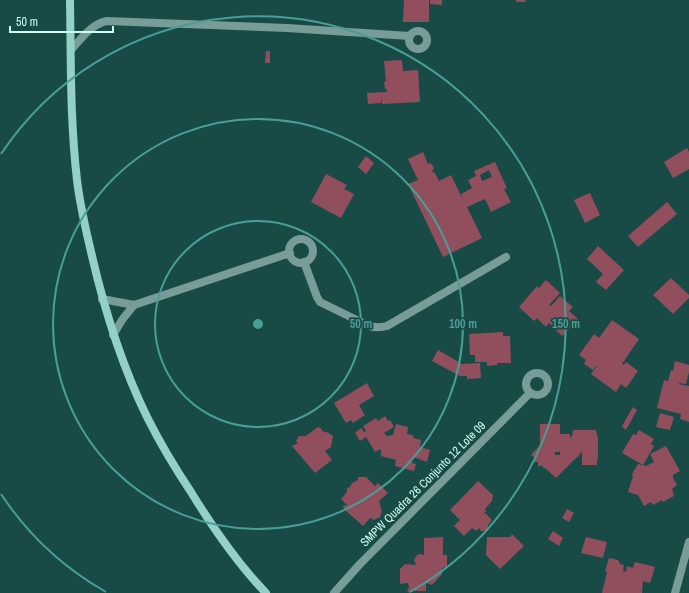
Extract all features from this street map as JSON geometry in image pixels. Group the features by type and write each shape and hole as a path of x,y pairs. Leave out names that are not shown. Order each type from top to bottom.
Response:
{"street":[{"path":"70,0 72,123 77,180 82,215 102,299 113,335 147,417 169,457 210,524 250,577 266,593"},
{"path":"71,50 99,22 107,21 279,27 410,36"},
{"path":"299,239 308,241 311,244 313,253 311,257 304,262 295,260 290,254 290,248 295,241 299,239"},
{"path":"102,299 134,305 290,254"},
{"path":"304,262 318,300 367,325 380,328 387,326 506,257"},
{"path":"113,335 122,320 134,305"},
{"name":"SMPW Quadra 26 Conjunto 12 Lote 09","path":"334,593 360,564 530,393"},
{"path":"675,593 689,542"}],"building":[{"path":"404,0 429,0 429,22 403,22"},
{"path":"430,0 442,0 442,5 430,4"},
{"path":"516,0 526,0 525,2 516,2"},
{"path":"266,51 270,51 270,63 265,63"},
{"path":"402,60 403,71 418,70 420,102 382,104 381,97 381,103 368,104 367,93 387,92 384,82 386,81 384,61"},
{"path":"687,148 689,152 689,169 673,178 664,162"},
{"path":"423,152 428,164 431,163 434,168 432,172 435,173 439,181 451,175 463,200 461,194 472,188 468,180 476,176 474,171 495,162 507,188 504,189 511,202 491,212 485,199 467,207 482,238 443,257 408,184 418,180 408,159","holes":["489,170 492,177 482,181 480,175"]},
{"path":"366,156 374,163 366,174 358,167"},
{"path":"326,174 347,185 344,189 354,194 341,218 311,202"},
{"path":"590,193 600,215 585,223 574,200"},
{"path":"667,202 677,214 638,247 628,236"},
{"path":"598,246 624,270 606,290 596,282 603,274 587,259"},
{"path":"671,278 689,295 689,298 673,314 653,295"},
{"path":"546,280 560,293 549,305 551,306 560,296 573,307 569,311 578,319 562,336 549,323 546,327 537,318 534,321 519,307 537,286 539,288"},
{"path":"612,320 639,339 622,364 624,365 626,362 638,371 626,388 621,384 616,392 591,374 597,366 593,370 584,364 586,360 579,355 594,334 599,338"},
{"path":"503,332 503,336 510,336 511,363 497,363 497,365 487,366 487,362 475,362 475,355 470,355 469,334"},
{"path":"438,350 462,364 480,363 481,378 467,379 467,376 460,376 432,361"},
{"path":"675,361 689,365 686,384 679,384 689,386 689,422 680,419 681,414 657,408 664,380 668,381 671,370 673,371"},
{"path":"367,383 374,396 359,405 365,415 353,423 351,420 346,423 334,403"},
{"path":"633,407 637,410 626,430 622,426"},
{"path":"660,413 674,417 670,430 656,427"},
{"path":"385,416 388,421 390,420 394,427 384,433 387,436 393,435 396,424 408,427 407,434 414,436 413,438 421,440 420,447 430,450 427,462 413,457 412,463 416,464 414,471 395,466 396,460 381,456 380,449 375,452 366,437 360,441 355,433 361,428 364,432 366,431 363,426 376,418 378,421"},
{"path":"540,424 560,424 560,434 570,434 570,438 573,430 596,430 598,436 597,465 582,465 582,451 578,457 556,478 545,468 543,468 543,466 538,466 538,462 534,462 534,457 531,455 540,445","holes":["555,452 560,452 560,455 555,455"]},
{"path":"318,427 321,428 322,431 333,436 331,447 325,451 332,460 315,473 292,446 298,443 296,441 299,436 306,436"},
{"path":"639,430 654,439 651,444 654,446 643,465 622,453 633,434 636,435"},
{"path":"666,446 680,471 673,475 677,485 672,489 674,496 663,502 662,500 653,505 651,502 644,506 638,495 628,492 633,476 632,474 638,464 646,466 654,462 650,454"},
{"path":"358,477 366,477 375,486 378,483 388,493 379,501 382,511 380,517 374,520 370,518 363,526 344,509 343,506 347,505 341,499 347,492 347,488 358,480"},
{"path":"478,481 493,495 492,501 485,509 486,512 484,512 492,520 488,525 488,531 481,531 479,528 476,531 472,528 464,536 454,526 460,520 450,510"},
{"path":"567,509 574,513 569,522 562,518"},
{"path":"553,531 563,538 559,546 548,539"},
{"path":"512,534 524,546 500,569 486,555 487,537 510,537"},
{"path":"443,537 443,555 447,555 447,567 442,568 442,574 432,585 426,583 426,591 408,592 408,583 400,584 400,569 405,564 416,565 414,560 417,555 424,555 424,538"},
{"path":"586,537 607,542 603,558 581,553"},
{"path":"609,558 618,560 620,564 624,565 623,571 626,572 627,566 633,568 635,562 655,567 650,583 643,581 642,593 602,593 607,572 605,571"}]}
